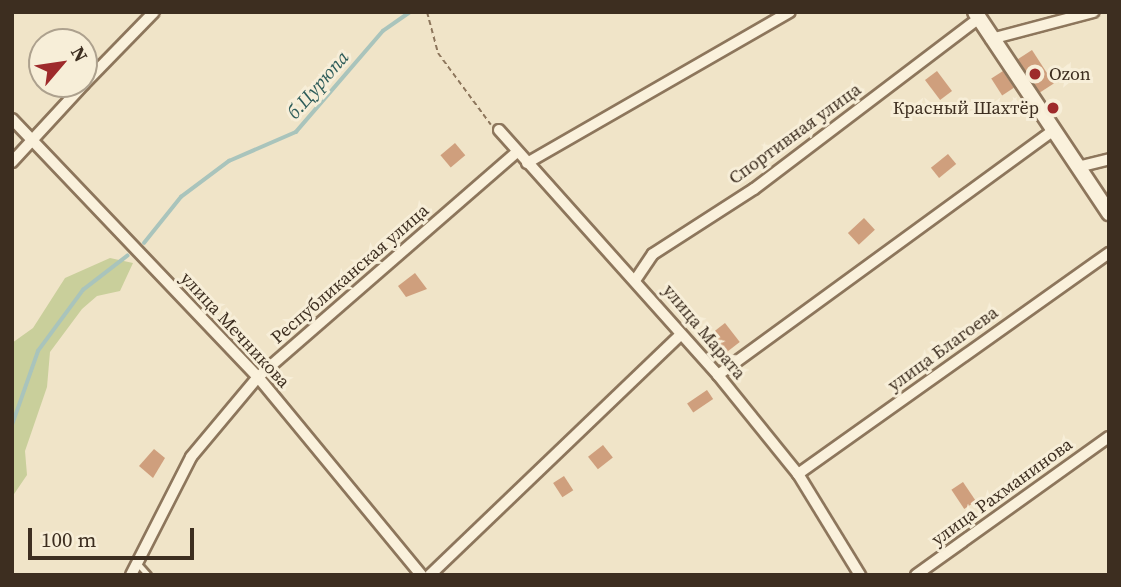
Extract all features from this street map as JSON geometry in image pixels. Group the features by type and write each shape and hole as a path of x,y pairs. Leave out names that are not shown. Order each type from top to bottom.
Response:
{"street":[{"path":"98,70 154,12"},
{"path":"527,163 790,12"},
{"path":"991,39 1093,12"},
{"path":"976,16 1109,213"},
{"name":"Спортивная улица","path":"636,279 653,254 754,189 976,16"},
{"path":"12,162 29,140 70,98"},
{"name":"улица Мечникова","path":"12,119 29,140 258,377 421,575"},
{"name":"улица Марата","path":"499,130 636,279 680,335 718,374 798,474 860,575"},
{"path":"718,374 1052,131"},
{"name":"Республиканская улица","path":"131,575 191,457 258,377 517,152"},
{"path":"1078,167 1109,159"},
{"name":"улица Благоева","path":"798,474 1109,253"},
{"path":"430,575 680,335"},
{"name":"улица Рахманинова","path":"916,575 1109,437"}],"lane":[{"path":"138,564 148,575"}],"path":[{"path":"427,12 438,53 499,130"}],"green space":[{"path":"110,258 133,263 120,291 97,296 82,309 50,352 47,387 25,451 27,475 12,497 12,343 33,328 65,278"}],"building":[{"path":"1032,50 1054,84 1040,93 1018,59"},
{"path":"937,71 952,91 940,100 925,80"},
{"path":"1003,71 1014,88 1002,95 991,79"},
{"path":"455,143 465,155 451,167 440,155"},
{"path":"948,154 956,164 939,178 931,168"},
{"path":"864,218 875,230 859,245 848,233"},
{"path":"415,273 427,289 406,297 398,286"},
{"path":"725,323 740,342 726,353 711,334"},
{"path":"707,390 713,399 693,413 687,403"},
{"path":"603,445 613,458 598,469 588,457"},
{"path":"154,449 165,458 153,478 139,466"},
{"path":"564,476 573,490 562,497 553,483"},
{"path":"963,482 976,501 964,509 951,490"}],"waterway":[{"name":"б.Цурюпа","path":"144,243 181,197 229,161 296,132 383,31 410,12"},
{"name":"б.Цурюпа","path":"12,425 38,351 83,290 127,256"}],"place":[{"name":"Ozon","path":"1035,74"},
{"name":"Красный Шахтёр","path":"1053,108"}]}
